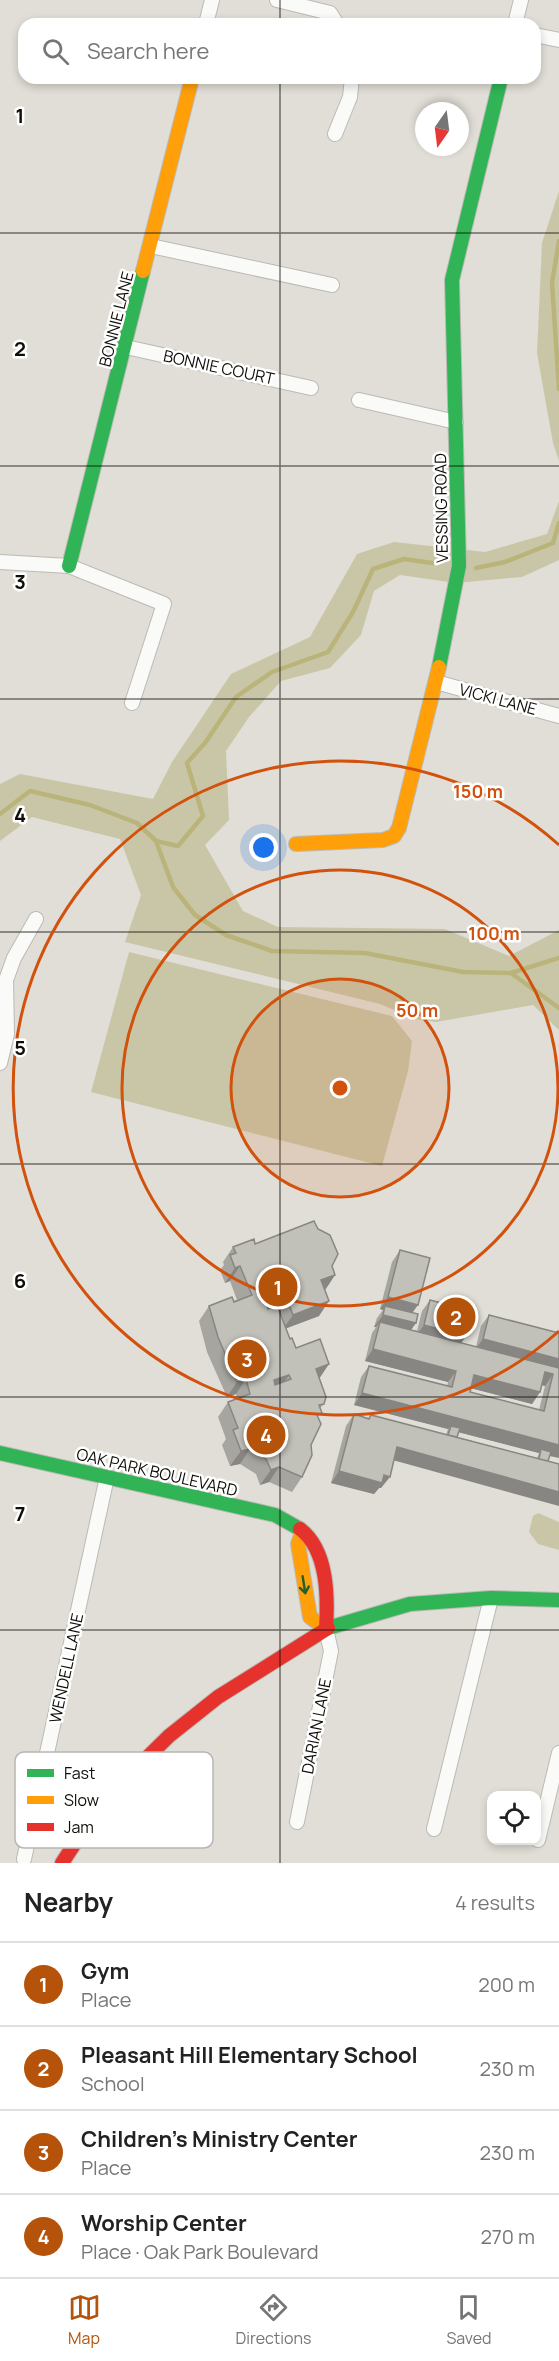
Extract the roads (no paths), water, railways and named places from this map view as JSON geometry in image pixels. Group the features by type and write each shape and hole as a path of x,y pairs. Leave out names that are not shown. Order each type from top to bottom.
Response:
{"street":[{"path":"208,18 212,0"},
{"path":"277,0 330,18"},
{"path":"516,18 521,0"},
{"path":"541,36 559,40"},
{"name":"BONNIE LANE","path":"69,566 191,84"},
{"path":"334,135 350,97 351,84"},
{"name":"VESSING ROAD","path":"296,844 383,840 394,836 399,828 436,682 459,566 452,280 500,84"},
{"path":"151,246 332,285"},
{"name":"BONNIE COURT","path":"126,347 311,388"},
{"path":"359,400 456,422"},
{"path":"0,562 69,566 164,604 132,703"},
{"name":"VICKI LANE","path":"436,682 559,716"},
{"path":"0,1063 7,1034 6,980 14,958 36,920"},
{"name":"OAK PARK BOULEVARD","path":"0,1453 275,1515 295,1524 315,1544 328,1606 326,1629"},
{"name":"WENDELL LANE","path":"47,1752 107,1477"},
{"path":"302,1533 298,1544 310,1617 326,1629"},
{"path":"434,1829 491,1598"},
{"path":"153,1752 218,1697 326,1629 410,1604 491,1598 559,1600"},
{"name":"DARIAN LANE","path":"297,1822 331,1651 326,1629"},
{"path":"541,1828 559,1753"},
{"name":"WENDELL LANE","path":"24,1860 27,1848"},
{"path":"62,1863 72,1848"}],"waterway":[{"path":"559,241 552,283 559,389"},
{"path":"476,568 505,562 553,543 559,523"},
{"path":"156,841 178,846 203,816 187,763 205,743 236,697 272,672 328,652 353,612 373,569 404,559 432,563"},
{"path":"0,814 30,791 90,805 137,823 156,841 173,887 195,915 226,935 272,951 365,953 463,972 511,973 559,958"},
{"path":"511,973 559,1008"}],"place":[{"name":"Gym","path":"278,1287"},
{"name":"Pleasant Hill Elementary School","path":"456,1317"},
{"name":"Children's Ministry Center","path":"247,1359"},
{"name":"Worship Center","path":"266,1435"}]}
